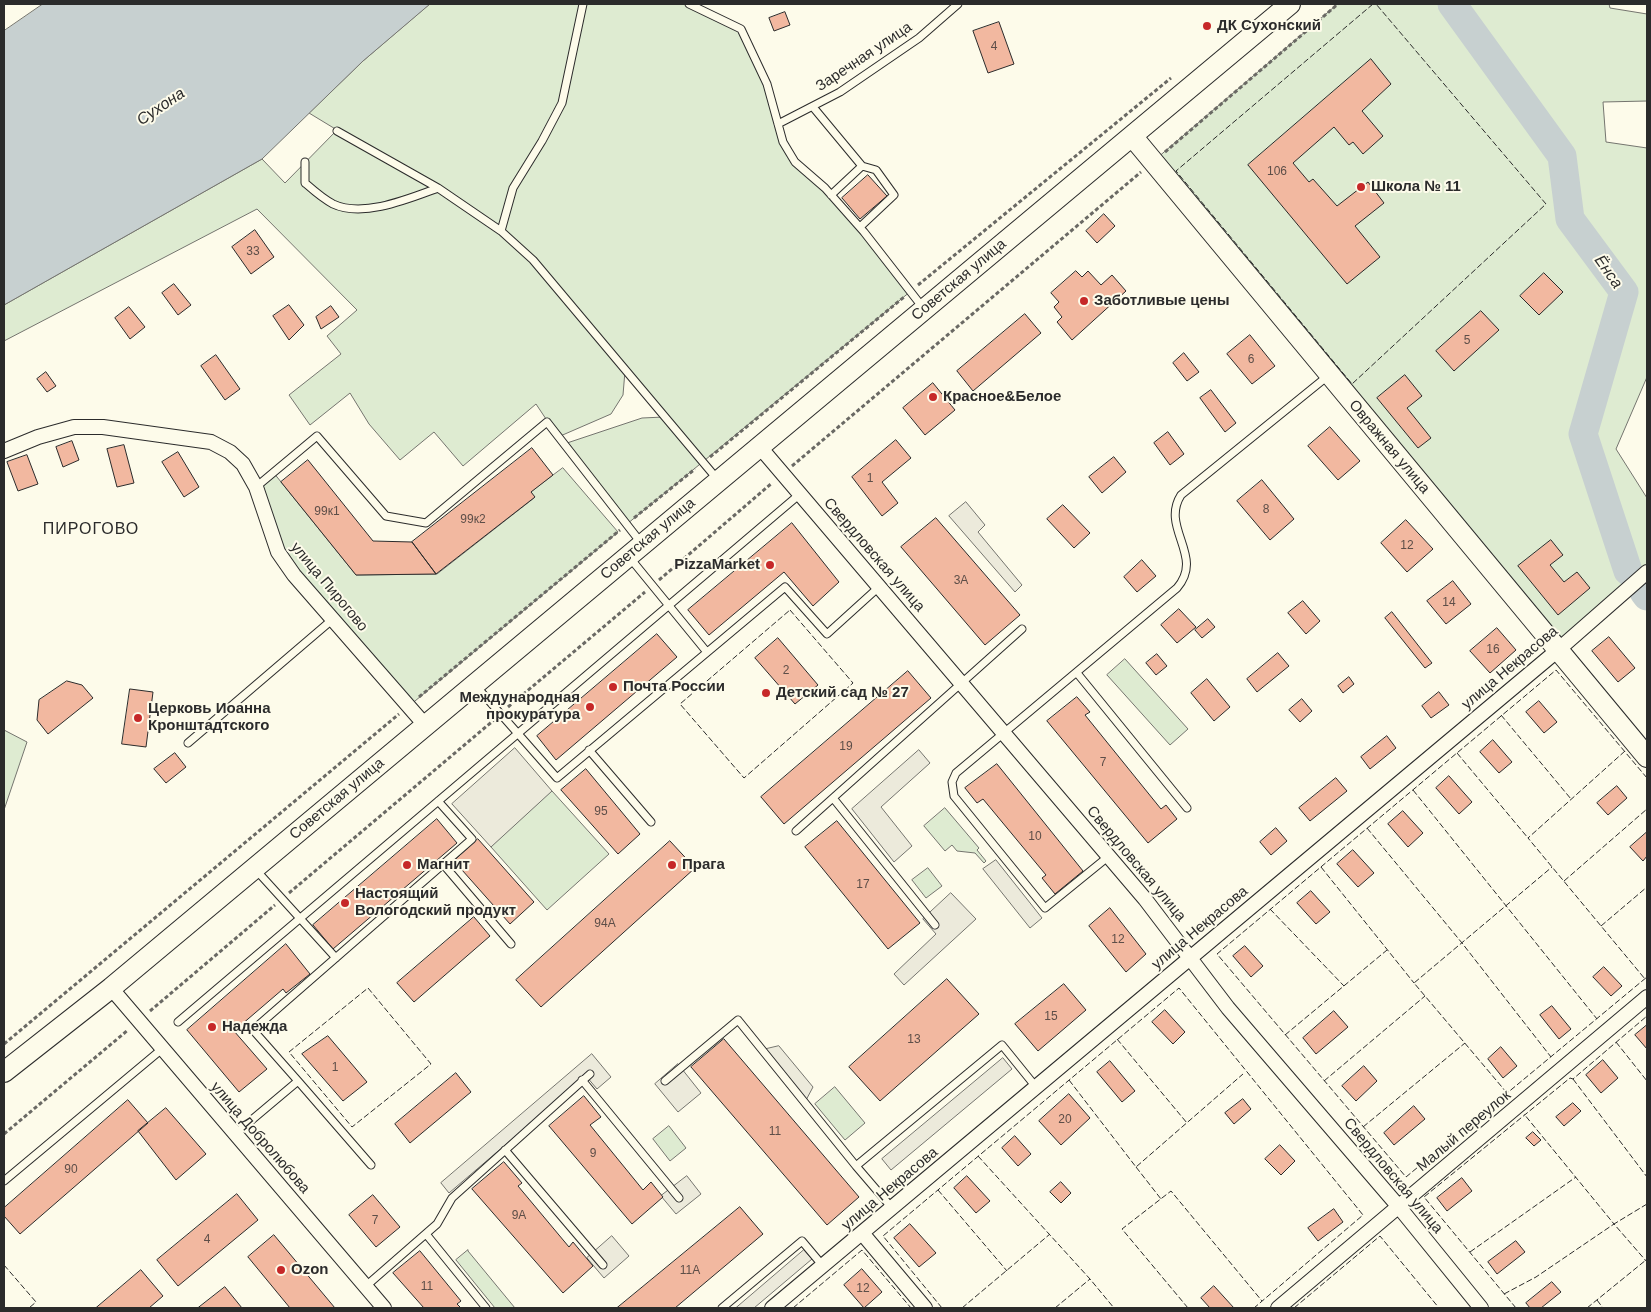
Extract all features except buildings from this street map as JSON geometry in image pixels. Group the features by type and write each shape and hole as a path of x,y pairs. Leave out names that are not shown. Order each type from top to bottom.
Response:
{"main road":[{"name":"Советская улица","path":"4,1072 111,988 1288,4"},
{"name":"Овражная улица","path":"1132,136 1647,757"}],"street":[{"name":"улица Пирогово","path":"4,451 74,427 103,427 212,442 230,452 243,464 256,486 278,552 294,575 425,725"},
{"name":"Свердловская улица","path":"759,446 1109,856 1190,957 1228,1008 1399,1207 1481,1308"},
{"name":"улица Некрасова","path":"772,1308 1558,650 1647,572"},
{"name":"улица Добролюбова","path":"111,988 384,1308"},
{"name":"Малый переулок","path":"1278,1308 1647,996"},
{"path":"862,1233 925,1308"}],"lane":[{"path":"501,231 513,188 542,141 562,103 583,4"},
{"path":"689,4 741,29 767,84 783,142 795,162 831,195 860,227 924,309"},
{"name":"Заречная улица","path":"778,124 840,92 919,38 958,4"},
{"path":"813,107 862,166 876,170 894,195 860,227"},
{"path":"337,132 438,188 501,231 533,260 718,480"},
{"path":"305,162 304,183 332,204 354,211 405,200 438,188"},
{"path":"831,195 862,166"},
{"path":"1109,856 1045,908 954,796 952,782 956,773 1077,674 1177,588 1186,578 1188,566 1174,512 1181,495 1330,375"},
{"path":"256,486 317,436 386,516 426,523 547,422 635,550 652,585 706,650"},
{"path":"178,1022 800,494"},
{"path":"474,684 556,778 706,650 785,587 827,634 880,586"},
{"path":"188,743 333,619"},
{"path":"796,831 1022,629"},
{"path":"1077,674 1187,808"},
{"path":"589,750 651,822"},
{"path":"833,798 935,925"},
{"path":"371,1165 253,1030 472,839 438,802"},
{"path":"443,864 511,944"},
{"path":"254,868 336,958"},
{"path":"665,1081 738,1020 892,1208"},
{"path":"856,1166 1002,1045 1036,1086"},
{"path":"4,1181 162,1049"},
{"path":"366,1286 437,1224 452,1198 590,1074"},
{"path":"582,1080 679,1198"},
{"path":"235,1134 298,1081"},
{"path":"505,1150 603,1265"},
{"path":"426,1234 486,1308"},
{"path":"722,1308 802,1241 823,1266"}],"path":[{"path":"502,713 1338,4"},
{"path":"282,899 494,719"}],"green space":[{"path":"430,4 689,4 741,29 767,84 778,124 795,162 825,188 911,291 627,524 564,444 642,418 664,417 625,371 623,395 611,414 558,437 536,404 463,466 434,432 400,460 369,424 350,393 310,425 289,395 341,354 327,336 357,310 257,209 4,341 4,305 262,159 285,183 337,130 309,113 363,61"},
{"path":"1338,4 1609,4 1610,8 1647,14 1647,101 1603,102 1606,142 1647,148 1647,377 1616,449 1647,498 1647,572 1558,650 1153,162"},
{"path":"563,468 618,532 409,706 294,575 256,487 273,472 356,575 437,574 534,498 531,492"},
{"path":"1125,659 1188,729 1170,745 1107,675"},
{"path":"4,730 27,742 4,810"},
{"path":"552,791 609,854 547,910 491,847"},
{"path":"945,808 979,848 977,850 986,861 984,863 975,853 957,851 952,845 945,851 924,826"},
{"path":"928,868 942,886 926,898 912,880"},
{"path":"835,1087 865,1123 845,1140 815,1104"},
{"path":"669,1126 686,1148 670,1161 653,1139"},
{"path":"468,1250 515,1308 495,1308 456,1260"}],"shaded area":[{"path":"966,502 985,525 978,532 1022,585 1015,592 949,516"},
{"path":"515,748 552,791 491,847 452,804"},
{"path":"919,750 930,763 881,807 912,846 894,862 852,809"},
{"path":"996,860 1042,918 1030,928 983,869"},
{"path":"951,893 976,919 904,985 894,974 936,934 923,919"},
{"path":"779,1046 813,1087 805,1102 762,1050"},
{"path":"592,1054 611,1077 597,1089 586,1076 449,1193 441,1183"},
{"path":"1003,1058 1012,1069 891,1170 882,1159"},
{"path":"678,1064 701,1093 678,1112 655,1084"},
{"path":"687,1176 701,1194 676,1214 661,1196"},
{"path":"612,1236 629,1256 604,1278 587,1258"},
{"path":"804,1250 812,1259 754,1308 736,1308"}],"water":[{"name":"Сухона","path":"43,4 430,4 363,61 262,159 4,305 4,31"}],"waterway":[{"name":"Ёнса","path":"1452,4 1562,156 1570,219 1624,292 1583,434 1628,571"},
{"name":"Ёнса","path":"1644,592 1647,596"}],"fence":[{"path":"1373,4 1176,171 1352,384 1546,204 1376,4"},
{"path":"790,610 853,683 744,778 680,704 790,610"},
{"path":"1647,778 1556,670 1217,954 1406,1177 1647,977"},
{"path":"1501,715 1571,799"},
{"path":"1625,751 1528,838 1645,979"},
{"path":"1457,753 1528,838"},
{"path":"1413,790 1597,1019"},
{"path":"1564,881 1647,809"},
{"path":"1367,828 1462,943 1551,1057"},
{"path":"1321,867 1414,983"},
{"path":"1507,1093 1414,983 1552,867"},
{"path":"1601,926 1647,887"},
{"path":"1270,909 1344,986"},
{"path":"1285,1035 1387,950"},
{"path":"368,988 431,1064 352,1127 289,1052 368,988"},
{"path":"942,1308 883,1236 1179,988 1363,1215 1254,1308"},
{"path":"1324,1081 1425,996"},
{"path":"1516,1308 1424,1197 1570,1078 1573,1079 1647,1016"},
{"path":"1117,1039 1187,1123"},
{"path":"1616,1042 1647,1081"},
{"path":"1363,1127 1465,1043"},
{"path":"1069,1080 1136,1167 1243,1074"},
{"path":"1573,1079 1647,1177"},
{"path":"1504,1294 1536,1277 1614,1224 1524,1114"},
{"path":"978,1156 1114,1308"},
{"path":"1136,1167 1161,1199"},
{"path":"1470,1252 1576,1177"},
{"path":"938,1190 1007,1271"},
{"path":"1188,1308 1122,1229 1171,1191 1262,1301"},
{"path":"1647,1204 1614,1224 1647,1262"},
{"path":"962,1308 1050,1234"},
{"path":"1294,1308 1380,1236 1439,1308"},
{"path":"793,1308 862,1250 911,1308"},
{"path":"1587,1308 1646,1260"},
{"path":"4,1265 36,1302 29,1308"},
{"path":"1055,1308 1090,1279"},
{"path":"1597,1300 1603,1308"}],"place":[{"name":"ДК Сухонский","path":"1207,26"},
{"name":"Школа № 11","path":"1361,187"},
{"name":"Заботливые цены","path":"1084,301"},
{"name":"Красное&Белое","path":"933,397"},
{"name":"PizzaMarket","path":"770,565"},
{"name":"Почта России","path":"613,687"},
{"name":"Детский сад № 27","path":"766,693"},
{"name":"Международная прокуратура","path":"590,707"},
{"name":"Церковь Иоанна Кронштадтского","path":"138,718"},
{"name":"Магнит","path":"407,865"},
{"name":"Прага","path":"672,865"},
{"name":"Настоящий Вологодский продукт","path":"345,903"},
{"name":"Надежда","path":"212,1027"},
{"name":"Ozon","path":"281,1270"}],"district":[{"name":"ПИРОГОВО","path":"91,530"}]}
